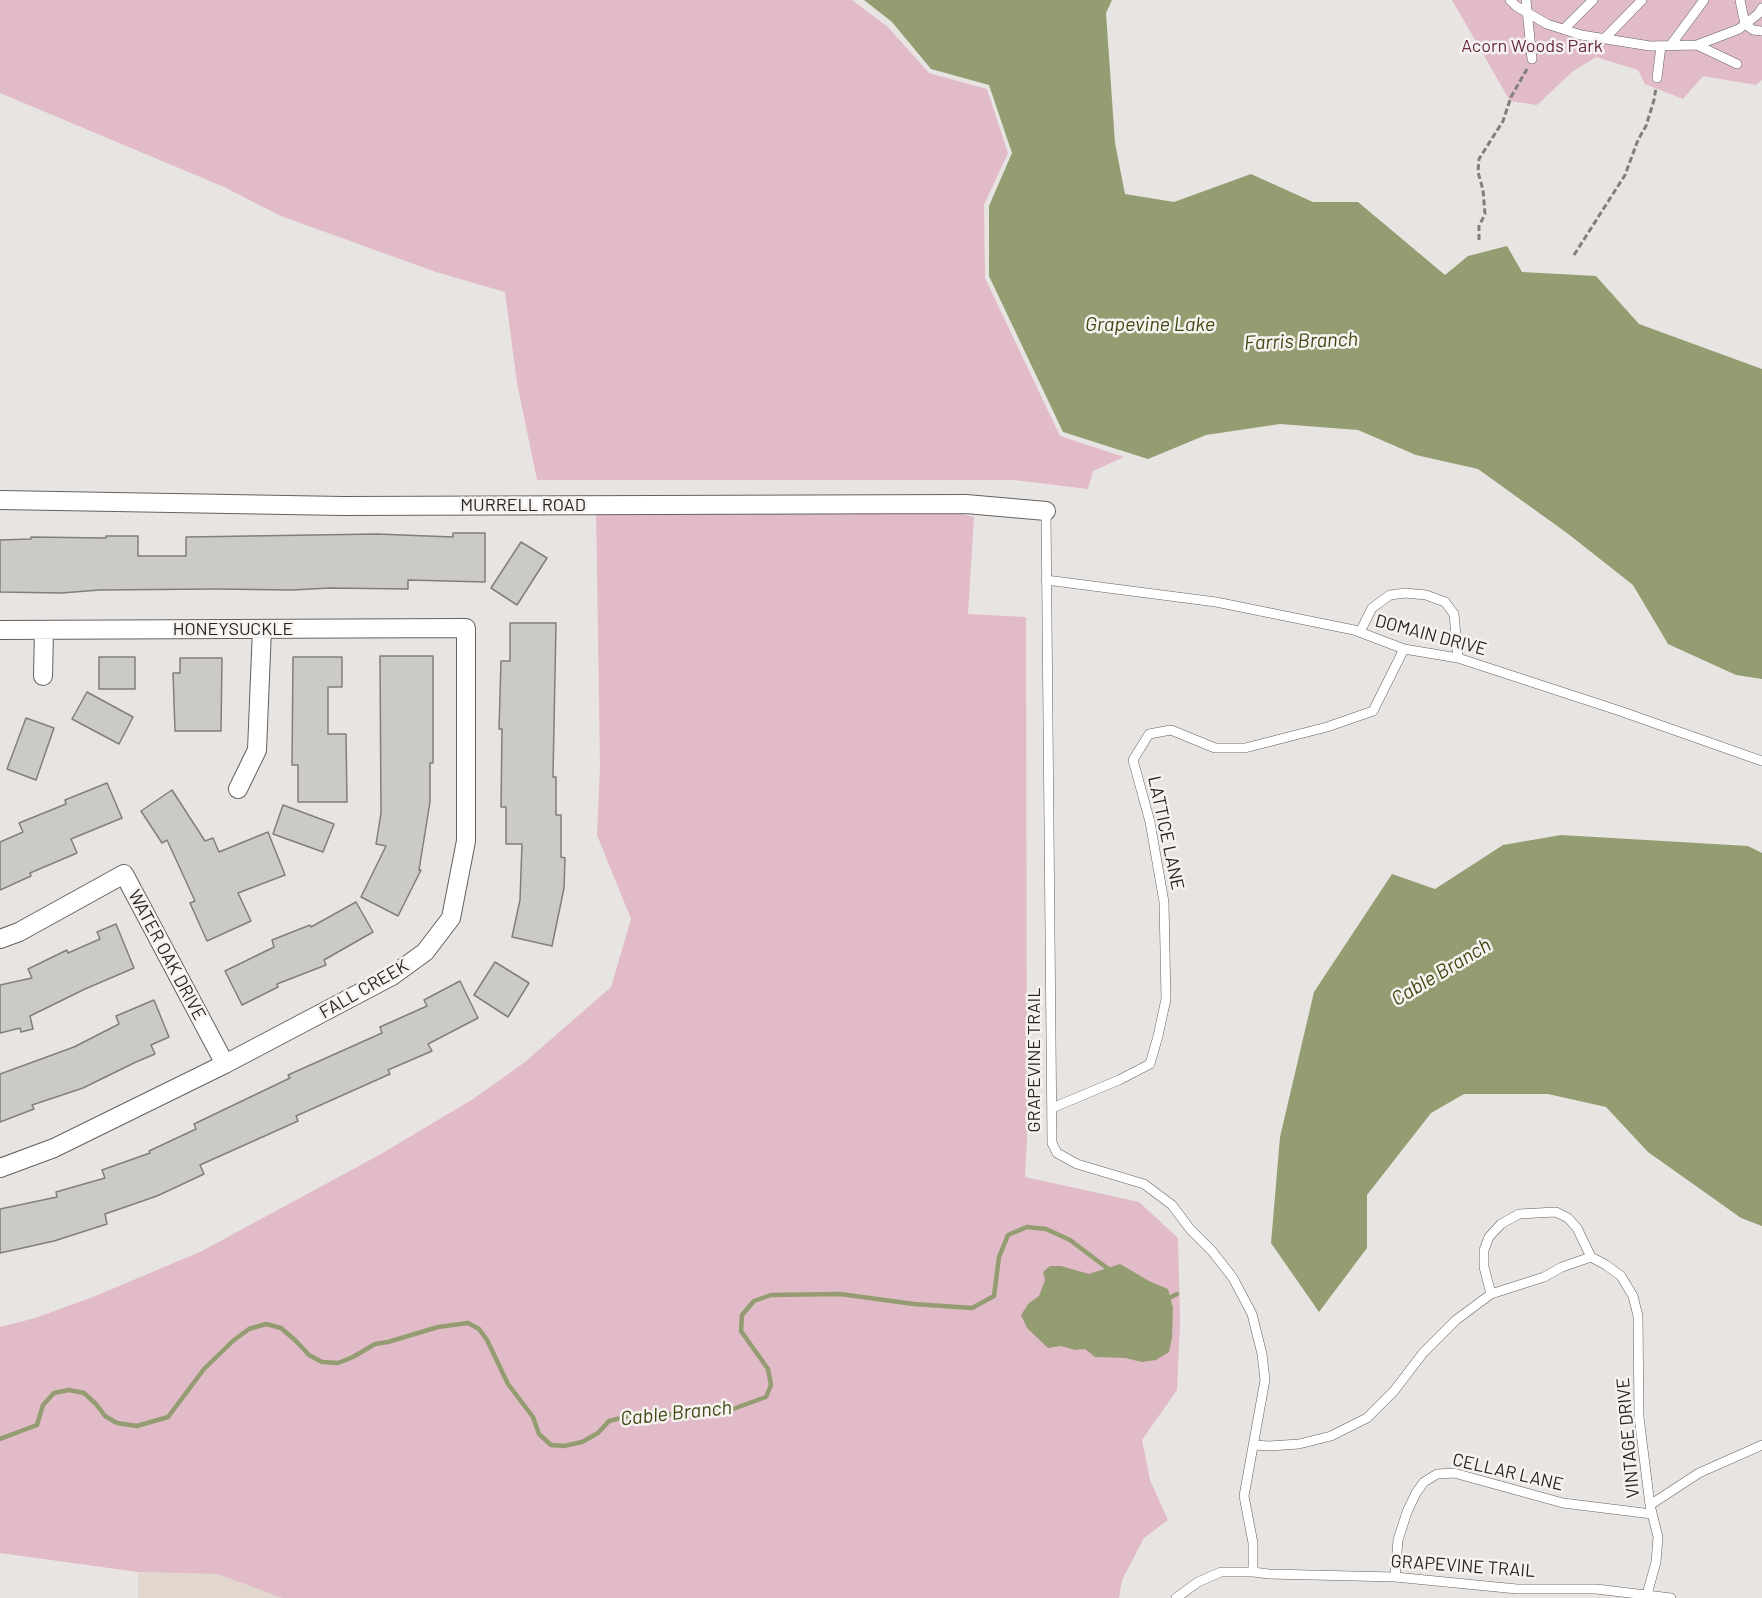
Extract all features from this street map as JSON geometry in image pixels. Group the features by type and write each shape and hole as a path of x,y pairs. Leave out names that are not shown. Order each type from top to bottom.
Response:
{"street":[{"name":"MURRELL ROAD","path":"0,500 343,506 966,504 1046,512"},
{"name":"HONEYSUCKLE","path":"0,630 466,628"},
{"name":"FALL CREEK","path":"0,1168 54,1148 225,1064 392,976 425,952 451,918 466,842 466,628"},
{"path":"238,789 257,750 262,629"},
{"path":"43,676 44,630"},
{"name":"WATER OAK DRIVE","path":"0,939 19,932 124,874 225,1064"}],"lane":[{"path":"1510,0 1547,24 1604,39 1665,46 1697,45 1739,29 1762,8"},
{"path":"1526,0 1532,59"},
{"path":"1564,29 1593,0"},
{"path":"1604,39 1642,0"},
{"path":"1657,78 1665,46 1704,0"},
{"path":"1740,0 1745,24 1752,30 1762,31"},
{"path":"1697,45 1737,64"},
{"name":"GRAPEVINE TRAIL","path":"1046,512 1052,1143 1057,1153 1077,1164 1144,1184 1172,1205 1233,1278 1252,1314 1262,1354 1265,1380 1244,1496 1253,1543 1253,1572"},
{"name":"DOMAIN DRIVE","path":"1046,580 1216,602 1360,632 1404,649 1458,658 1762,761"},
{"path":"1360,632 1372,608 1390,595 1426,594 1445,602 1454,614 1458,658"},
{"name":"LATTICE LANE","path":"1052,1108 1119,1080 1150,1064 1158,1036 1166,999 1164,902 1150,822 1133,760 1149,734 1171,730 1215,748 1245,748 1327,727 1373,711 1404,649"},
{"path":"1254,1445 1299,1444 1331,1436 1367,1418 1395,1391 1423,1353 1456,1320 1491,1294 1544,1277 1562,1266 1591,1257 1577,1228 1568,1218 1556,1212 1519,1214 1501,1224 1489,1237 1484,1250 1484,1267 1491,1294"},
{"name":"VINTAGE DRIVE","path":"1591,1257 1621,1276 1633,1296 1638,1316 1639,1417 1651,1509 1658,1537 1656,1562 1647,1597"},
{"path":"1651,1509 1699,1473 1762,1445"},
{"name":"CELLAR LANE","path":"1395,1577 1398,1540 1407,1512 1424,1482 1437,1474 1454,1473 1563,1503 1651,1509"},
{"name":"GRAPEVINE TRAIL","path":"1176,1598 1198,1582 1221,1572 1395,1577 1517,1589 1596,1589 1647,1597 1671,1598"}],"path":[{"path":"1479,240 1479,226 1485,214 1483,190 1478,172 1479,159 1503,121 1511,97 1532,59"},
{"path":"1574,255 1625,175 1638,140 1646,126 1654,100 1657,78"}],"shaded area":[{"path":"138,1572 218,1574 282,1598 138,1598"}],"green space":[{"path":"0,0 852,0 888,27 929,73 987,89 1008,153 984,205 985,278 1060,436 1124,457 1093,471 1088,489 1014,480 537,480 517,383 505,292 436,272 281,216 224,187 0,93"},
{"name":"Acorn Woods Park","path":"1452,0 1762,0 1762,80 1756,85 1703,76 1683,99 1645,84 1638,70 1596,57 1572,72 1537,105 1510,101"},
{"path":"596,504 955,512 974,517 968,614 1026,617 1027,1138 1025,1177 1139,1202 1178,1238 1180,1322 1177,1390 1142,1440 1150,1480 1168,1520 1144,1538 1122,1580 1119,1598 282,1598 218,1574 138,1572 0,1553 0,1327 35,1318 93,1297 202,1251 381,1154 473,1099 525,1062 611,987 631,919 597,835 600,767"}],"water":[{"name":"Grapevine Lake","path":"864,0 1112,0 1106,13 1115,143 1125,194 1174,202 1251,174 1313,202 1358,202 1445,275 1468,256 1507,246 1522,272 1596,276 1639,324 1762,369 1762,679 1736,675 1668,644 1633,585 1567,533 1478,469 1416,455 1358,430 1280,424 1206,435 1148,459 1063,432 989,276 989,206 1012,153 989,85 931,69 892,22"},
{"path":"1561,835 1748,846 1762,853 1762,1226 1741,1218 1648,1152 1606,1107 1548,1094 1464,1094 1431,1113 1367,1195 1367,1248 1319,1312 1271,1243 1280,1137 1314,992 1392,874 1435,889 1503,845"},
{"path":"1120,1264 1168,1289 1173,1308 1169,1352 1156,1360 1142,1362 1125,1358 1095,1357 1085,1349 1075,1350 1061,1346 1048,1348 1027,1328 1021,1315 1029,1303 1039,1296 1045,1280 1043,1272 1050,1266 1061,1266 1089,1274"}],"building":[{"path":"453,533 485,533 485,582 408,580 408,589 0,592 0,540 31,539 31,537 138,536 138,556 186,556 186,537 377,534 453,537"},
{"path":"521,542 547,558 517,605 491,588"},
{"path":"510,623 556,623 553,777 556,777 556,815 561,815 561,857 565,858 564,888 552,946 512,937 520,900 522,844 506,844 506,807 501,807 502,729 499,729 501,661 510,661"},
{"path":"380,656 433,656 433,763 430,763 430,802 419,870 421,870 398,916 361,897 386,846 376,844 381,813"},
{"path":"99,657 135,657 135,689 99,689"},
{"path":"293,657 342,657 342,687 328,687 328,734 346,734 347,802 298,802 298,765 292,765"},
{"path":"180,658 222,658 221,731 175,731 173,673 180,673"},
{"path":"87,692 133,717 119,744 72,719"},
{"path":"26,718 54,728 36,780 7,769"},
{"path":"107,783 122,818 71,839 77,853 30,873 31,876 0,890 0,842 23,832 19,823 66,804 65,800"},
{"path":"172,790 205,841 213,838 219,852 268,832 285,875 238,893 251,921 207,941 190,903 195,901 167,840 162,843 141,811"},
{"path":"283,805 334,824 323,852 273,834"},
{"path":"356,902 373,932 324,960 326,965 277,984 278,987 242,1005 225,971 274,947 272,940 310,925 311,927"},
{"path":"116,924 134,968 30,1016 33,1029 21,1032 20,1028 0,1033 0,985 32,978 28,969 67,950 68,953 100,939 97,932"},
{"path":"495,962 529,983 508,1017 474,995"},
{"path":"460,981 478,1018 428,1044 432,1051 388,1070 390,1074 296,1116 298,1121 200,1165 204,1174 157,1196 105,1214 107,1224 54,1241 0,1253 0,1209 57,1197 56,1192 105,1178 102,1170 150,1153 149,1151 196,1129 194,1124 290,1078 288,1075 382,1033 380,1027 427,1006 424,1000"},
{"path":"154,1000 169,1037 151,1045 155,1054 83,1088 32,1105 34,1109 0,1122 0,1074 74,1047 119,1024 116,1016"}],"waterway":[{"name":"Cable Branch","path":"0,1439 37,1425 43,1405 54,1393 69,1390 84,1393 105,1416 117,1423 137,1426 168,1417 204,1369 234,1340 249,1329 266,1324 281,1328 309,1355 322,1362 338,1363 375,1344 438,1327 468,1323 479,1329 487,1340 508,1384 533,1417 539,1434 551,1445 564,1446 582,1442 598,1433 609,1421 629,1416 657,1417 684,1412 730,1410 766,1397 771,1385 768,1369 741,1331 742,1315 754,1301 771,1295 840,1294 914,1304 972,1308 994,1296 999,1257 1008,1235 1027,1227 1046,1229 1070,1240 1111,1271"},
{"name":"Cable Branch","path":"1165,1300 1177,1294"}],"water label":[{"name":"Farris Branch","path":"1301,341"}]}
